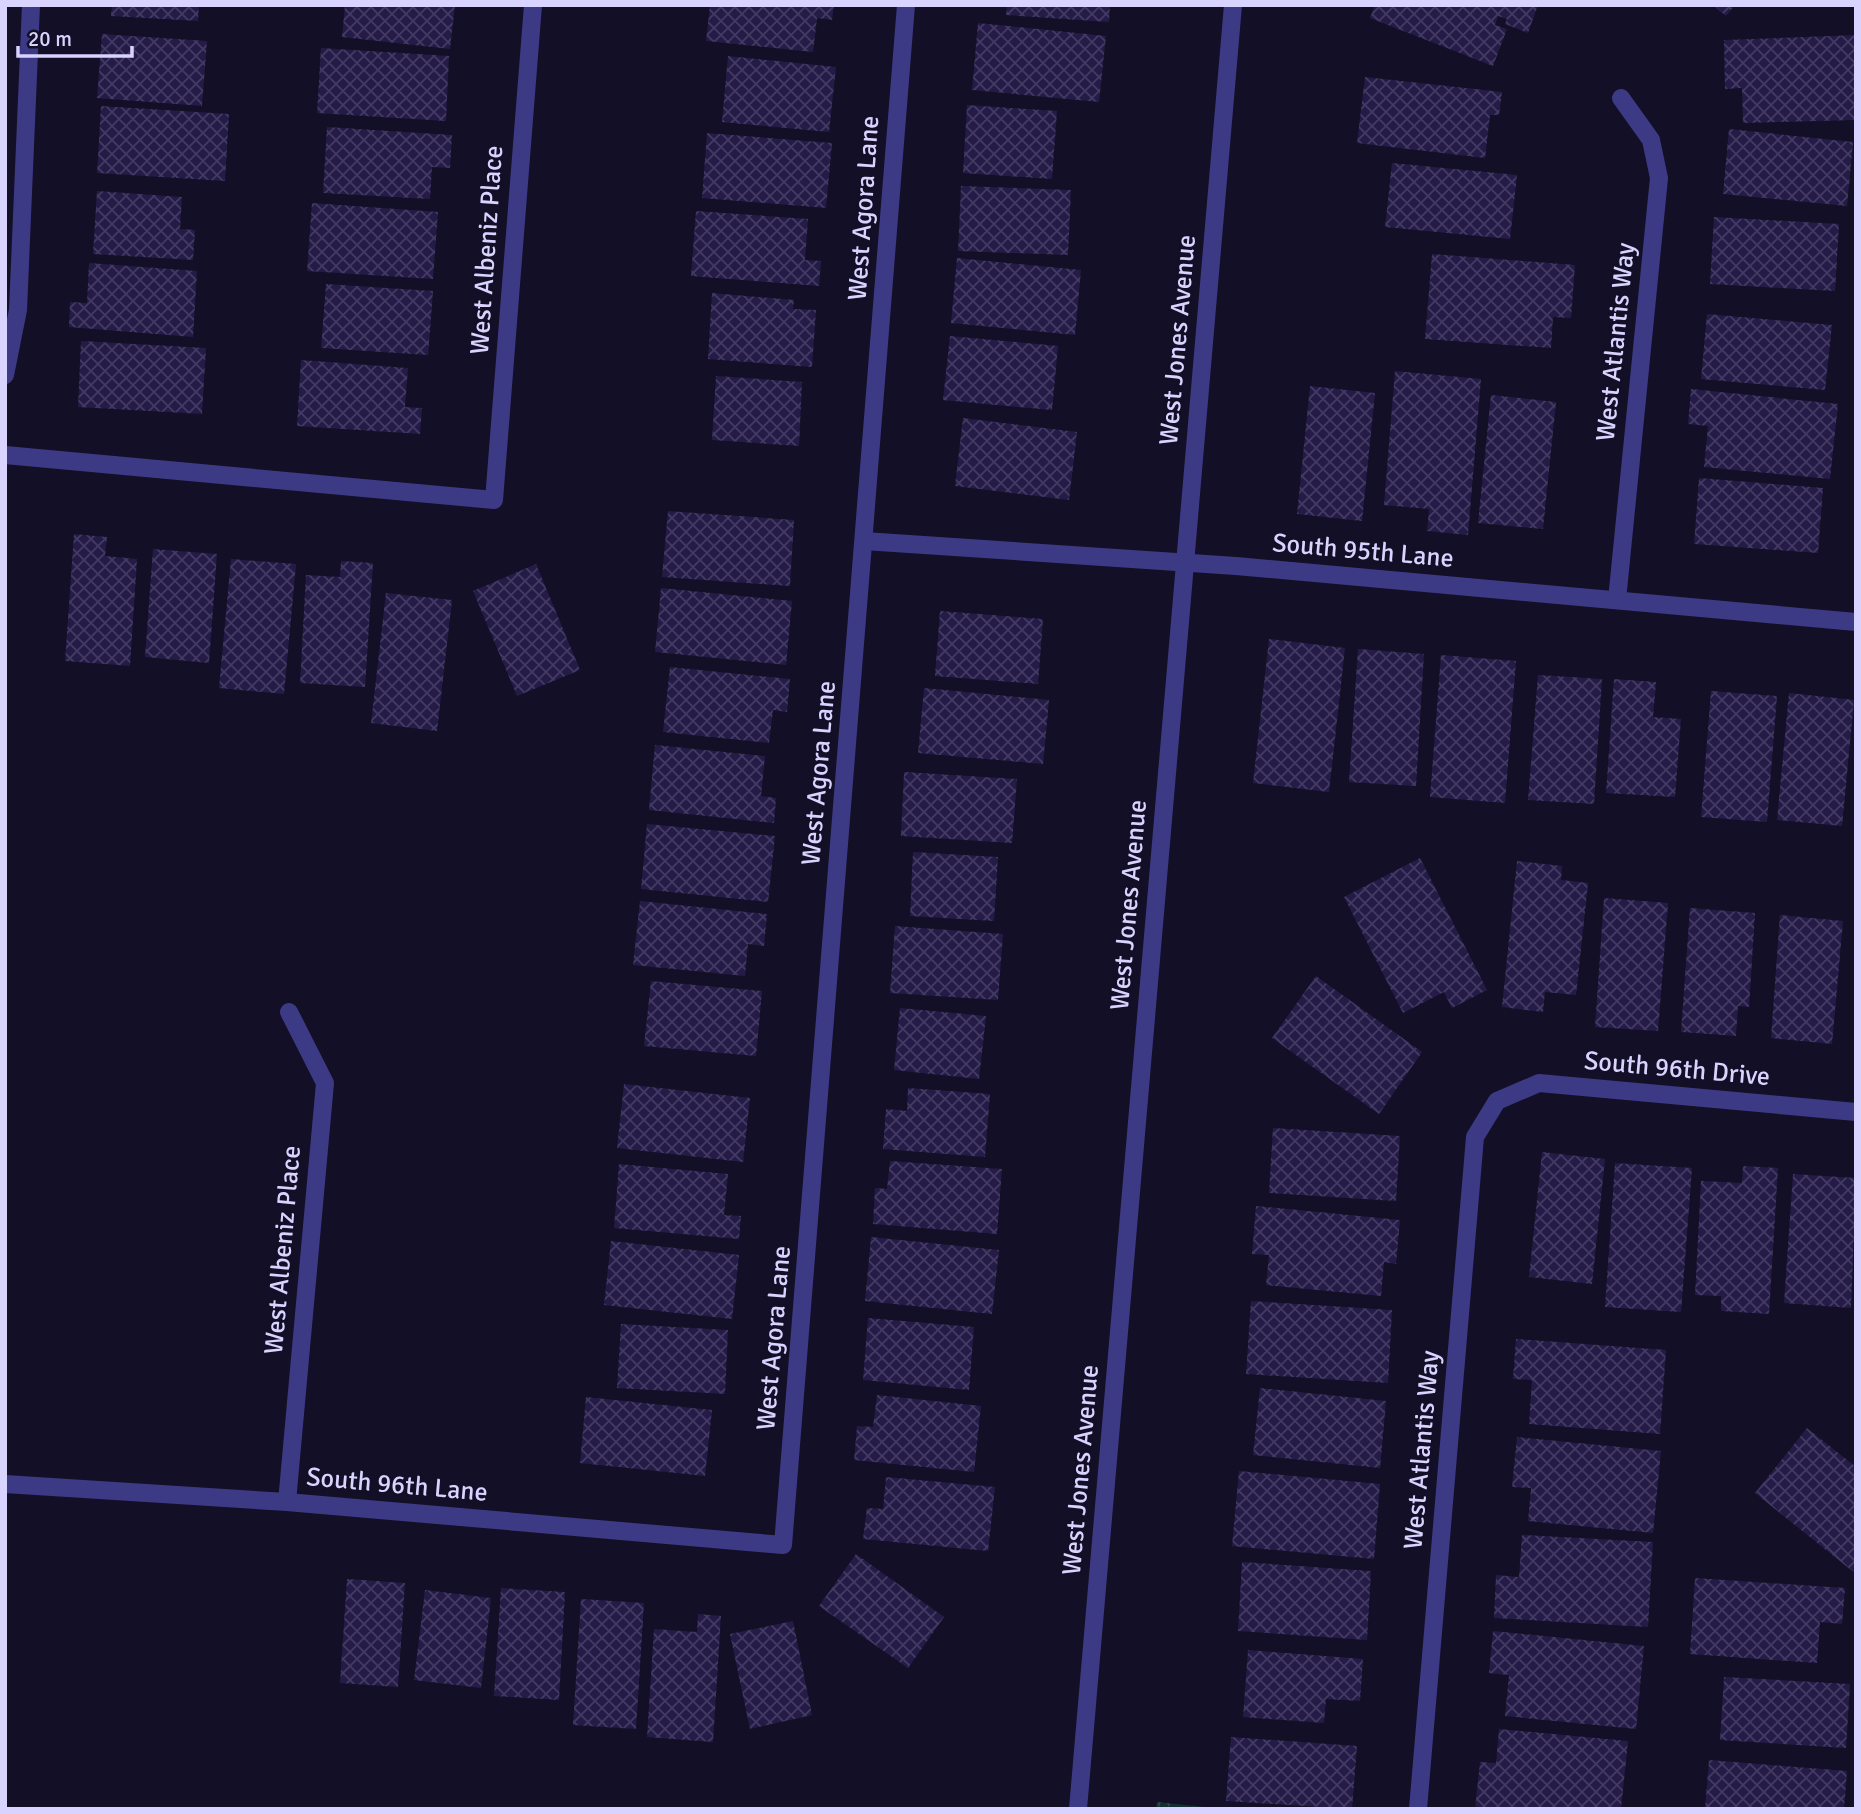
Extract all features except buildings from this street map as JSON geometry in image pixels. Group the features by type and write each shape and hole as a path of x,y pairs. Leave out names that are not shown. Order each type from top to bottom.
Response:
{"street":[{"path":"5,375 18,310 31,5"},
{"name":"West Albeniz Place","path":"5,455 494,500 533,5"},
{"name":"West Agora Lane","path":"783,1545 906,5"},
{"name":"West Jones Avenue","path":"1079,1809 1233,5"},
{"name":"West Atlantis Way","path":"1617,600 1659,177 1651,140 1621,98"},
{"name":"South 95th Lane","path":"864,541 1185,563 1856,622"},
{"name":"West Albeniz Place","path":"287,1502 325,1083 289,1012"},
{"name":"South 96th Drive","path":"1497,1101 1539,1083 1856,1112"},
{"name":"West Atlantis Way","path":"1418,1809 1475,1137 1497,1101"},
{"name":"South 96th Lane","path":"5,1484 287,1502 783,1545"}],"green space":[{"path":"1157,1802 1224,1809 1156,1809"}]}
